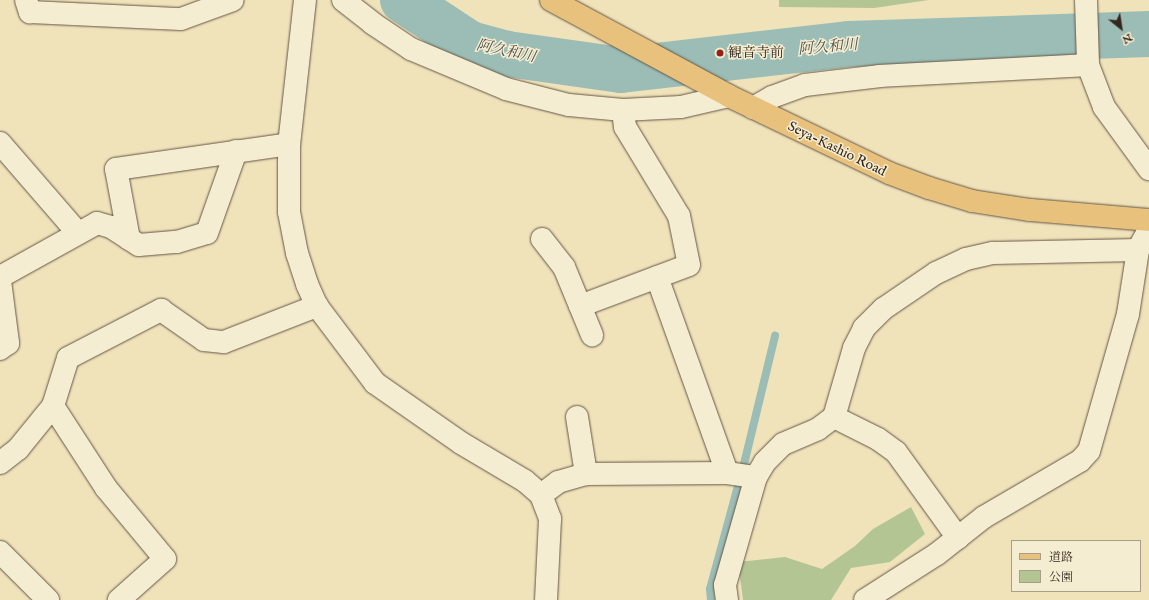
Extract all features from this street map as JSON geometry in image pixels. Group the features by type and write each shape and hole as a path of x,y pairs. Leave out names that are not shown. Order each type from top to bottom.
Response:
{"main road":[{"name":"Seya-Kashio Road","path":"551,0 752,108 889,174 972,201 1030,210 1149,220"}],"street":[{"path":"26,0 30,12 93,8 181,19 233,0"},
{"path":"305,0 289,144 289,212 297,253 317,306 375,383 461,443 525,481 542,495 550,519 546,600"},
{"path":"343,0 372,23 411,49 506,89 569,105 623,110 681,107 721,92"},
{"path":"1086,4 1088,63 1104,107 1149,169"},
{"path":"752,108 772,97 804,85 880,76 1088,63"},
{"path":"580,306 689,266 679,216 625,127 623,110"},
{"path":"0,143 78,233"},
{"path":"129,238 116,170 289,144"},
{"path":"0,277 97,223 111,227 139,245 177,242 207,233 236,151"},
{"path":"865,600 958,538 984,517 1080,461 1089,451 1128,314 1138,250 1149,229"},
{"path":"542,238 564,267 592,335"},
{"path":"727,600 725,585 756,477 765,462 783,444 818,429 834,417 854,348 864,328 883,309 936,273 966,259 993,253 1138,250"},
{"path":"657,277 727,472"},
{"path":"0,281 8,343 0,349"},
{"path":"0,462 18,449 53,406 68,358 161,310 204,340 224,342 317,306"},
{"path":"53,406 106,488 165,559 119,600"},
{"path":"577,417 586,474"},
{"path":"834,417 878,439 896,452 958,538"},
{"path":"542,495 558,482 586,474 727,472 756,477"},
{"path":"0,552 48,600"}],"green space":[{"path":"779,0 929,0 874,8 779,7"},
{"path":"911,507 925,534 890,562 851,568 831,600 743,600 738,562 785,557 822,569 855,546 873,529"}],"waterway":[{"name":"阿久和川","path":"403,0 470,44 507,54 621,70 849,44 1149,34"},
{"path":"711,600 710,589 745,460 775,336"}],"place":[{"name":"観音寺前","path":"720,53"}]}
